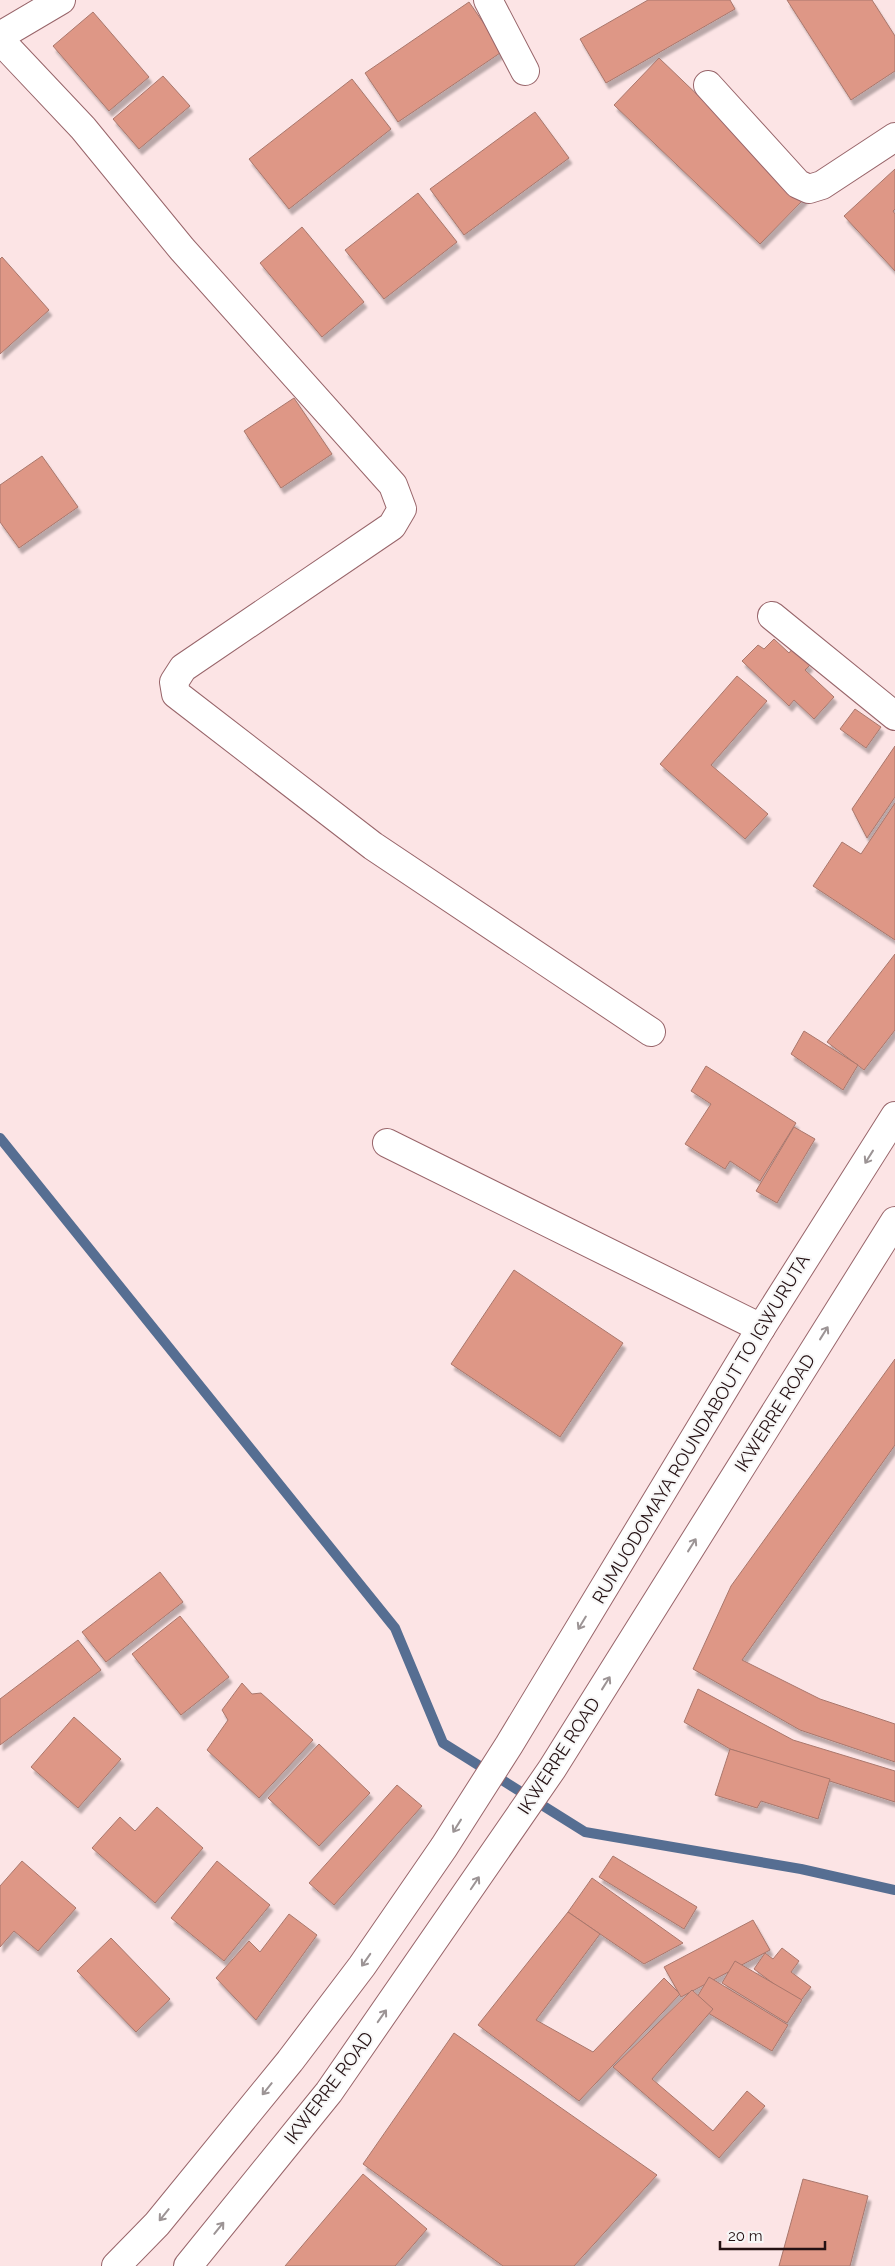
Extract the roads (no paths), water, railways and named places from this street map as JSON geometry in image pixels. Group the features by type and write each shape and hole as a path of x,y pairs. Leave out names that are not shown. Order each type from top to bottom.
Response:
{"main road":[{"path":"61,0 0,38 83,128 182,248 393,485 402,510 392,526 183,668 174,682 176,694 373,846 652,1032"},
{"path":"488,0 525,71"},
{"path":"708,85 798,184 809,189 822,185 895,137"},
{"path":"772,616 895,716"},
{"name":"RUMUODOMAYA ROUNDABOUT TO IGWURUTA","path":"116,2266 157,2224 290,2061 356,1974 444,1847 509,1744 761,1328 895,1116"},
{"path":"387,1143 761,1328"},
{"name":"IKWERRE ROAD","path":"188,2266 329,2092 523,1812 552,1769 895,1221"}],"waterway":[{"path":"0,1138 395,1628 443,1743 585,1832 801,1869 895,1890"}]}
